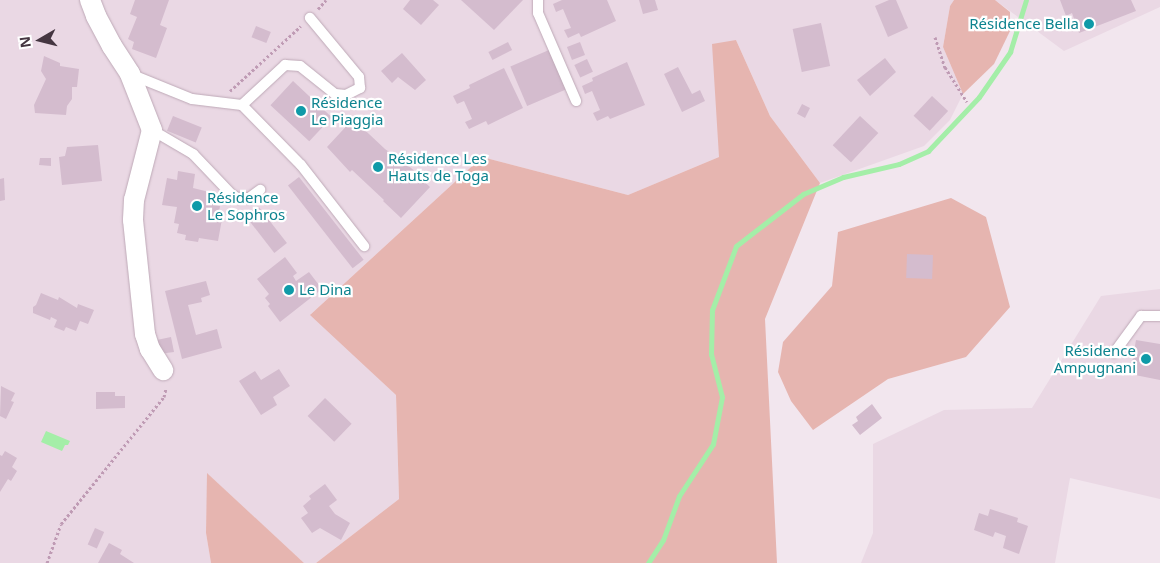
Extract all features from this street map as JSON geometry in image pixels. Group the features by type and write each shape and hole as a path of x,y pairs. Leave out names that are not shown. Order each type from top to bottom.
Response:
{"street":[{"path":"90,0 112,46 130,74 152,130 134,200 133,220 141,312 145,334 150,349 163,370"}],"lane":[{"path":"538,0 538,13 576,101"},
{"path":"242,105 285,65 300,66 335,94 346,95 360,88 359,77 310,18"},
{"path":"130,74 192,99 242,105 301,165 364,246"},
{"path":"152,130 193,154 232,195 238,198 249,198 260,190"},
{"path":"1114,353 1141,316 1160,316"}],"path":[{"path":"218,102 310,18 326,0"},
{"path":"935,37 945,67 967,102"},
{"path":"47,563 60,524 164,397 167,389 163,370"}],"shaded area":[{"path":"0,0 954,0 950,6 943,47 963,94 950,120 924,146 820,183 770,116 736,40 719,157 628,195 482,157 311,314 396,395 399,499 316,563 304,563 208,474 206,533 211,563 0,563"},
{"path":"954,0 995,0 1010,12 1010,31 994,64 963,94 943,47 950,6"},
{"path":"995,0 1160,0 1160,7 1064,51"},
{"path":"736,40 770,116 820,183 765,319 777,563 316,563 399,499 396,395 310,315 482,157 628,195 719,157 712,44"},
{"path":"951,198 986,217 1010,307 966,357 888,379 813,430 791,401 778,372 783,342 832,286 838,232"},
{"path":"1160,289 1160,499 1070,478 1055,563 861,563 873,533 873,444 944,410 1032,408 1101,296"},
{"path":"46,431 70,441 68,445 65,445 62,451 41,442"},
{"path":"207,473 304,563 211,563 206,533"}],"building":[{"path":"135,0 169,0 160,25 167,28 156,58 132,49 134,42 128,39 137,17 130,14"},
{"path":"410,0 433,0 439,5 421,25 403,9"},
{"path":"461,0 523,0 494,30"},
{"path":"562,0 607,0 616,21 581,37 579,33 568,38 564,30 571,28 563,9 556,12 553,4"},
{"path":"639,0 655,0 658,10 643,14"},
{"path":"889,0 896,0 908,28 888,37 875,6"},
{"name":"Résidence Bella","path":"1060,0 1131,0 1136,11 1079,33 1072,13 1066,16"},
{"path":"821,23 830,66 802,72 793,29"},
{"path":"256,26 271,32 266,43 252,37"},
{"path":"508,42 512,50 492,60 488,52"},
{"path":"580,42 585,55 572,60 567,47"},
{"path":"549,50 566,90 527,106 510,66"},
{"path":"402,53 426,80 415,90 398,77 392,83 381,71"},
{"path":"44,56 60,63 60,66 79,69 77,87 72,87 72,99 67,106 66,115 35,113 34,105 46,79 41,71"},
{"path":"885,58 896,72 870,96 857,80"},
{"path":"587,59 593,72 580,78 574,65"},
{"path":"627,62 645,105 610,119 608,116 597,121 593,113 600,110 592,91 585,94 582,86 593,81 592,78"},
{"path":"678,67 692,94 700,90 705,101 682,112 664,74"},
{"path":"504,68 523,108 488,125 486,121 469,129 465,122 472,119 464,101 457,104 453,96 470,88 469,85"},
{"name":"Résidence Le Piaggia","path":"293,81 332,117 309,141 270,105"},
{"path":"932,96 948,111 930,131 914,116"},
{"path":"802,104 810,108 805,118 797,114"},
{"path":"173,116 202,128 196,142 167,131"},
{"path":"860,116 878,133 851,162 833,145"},
{"name":"Résidence Les Hauts de Toga","path":"353,119 385,149 396,155 418,174 430,187 401,218 352,170 350,172 327,147"},
{"path":"98,145 102,181 62,185 59,157 65,156 67,147"},
{"path":"40,158 51,158 51,166 39,165"},
{"name":"Résidence Le Sophros","path":"178,171 195,174 193,188 217,194 215,205 220,206 218,218 222,219 218,241 199,238 198,242 185,240 186,235 177,233 179,224 174,223 177,207 162,205 167,178 177,180"},
{"path":"299,177 364,260 353,268 288,186"},
{"path":"4,178 5,200 0,201 0,179"},
{"path":"258,206 287,243 274,253 245,216"},
{"path":"907,254 933,255 932,279 906,278"},
{"name":"Le Dina","path":"285,257 297,273 293,276 296,281 309,272 322,289 280,322 268,306 270,304 265,298 269,294 257,279"},
{"path":"206,281 210,295 201,298 202,302 188,305 196,335 217,329 222,348 182,359 165,291"},
{"path":"41,293 58,300 59,297 77,308 78,304 94,310 88,324 80,321 76,331 66,327 64,331 54,327 57,320 51,317 50,320 33,313 33,307 36,305"},
{"path":"171,337 174,352 159,354 152,341"},
{"name":"Résidence Ampugnani","path":"1136,340 1160,344 1160,380 1130,374"},
{"path":"279,369 290,386 273,397 277,405 261,415 239,381 255,371 261,380"},
{"path":"1,386 15,393 11,401 14,402 6,419 0,416"},
{"path":"96,392 115,392 115,396 125,396 125,408 96,409"},
{"path":"325,398 352,424 334,442 308,416"},
{"path":"872,404 882,418 860,435 852,425 858,421 856,417"},
{"path":"5,451 17,458 12,467 17,471 11,481 8,479 0,492 0,455 2,456"},
{"path":"325,484 337,500 329,506 335,514 350,523 341,540 320,528 312,533 301,518 308,513 303,506 311,499 309,496"},
{"path":"990,509 1018,518 1017,522 1028,526 1019,554 1003,548 1006,536 995,532 993,537 974,530 979,513 988,516"},
{"path":"95,528 104,532 97,549 88,544"},
{"path":"109,543 122,550 120,554 134,563 98,563"}],"waterway":[{"path":"648,563 663,540 679,496 713,444 722,397 711,354 712,310 736,246 803,194 843,177 899,164 928,151 979,97 1010,52 1026,0"}],"place":[{"name":"Résidence Bella","path":"1089,24"},
{"name":"Résidence Le Piaggia","path":"301,111"},
{"name":"Résidence Les Hauts de Toga","path":"378,167"},
{"name":"Résidence Le Sophros","path":"197,206"},
{"name":"Le Dina","path":"289,290"},
{"name":"Résidence Ampugnani","path":"1146,359"}]}
